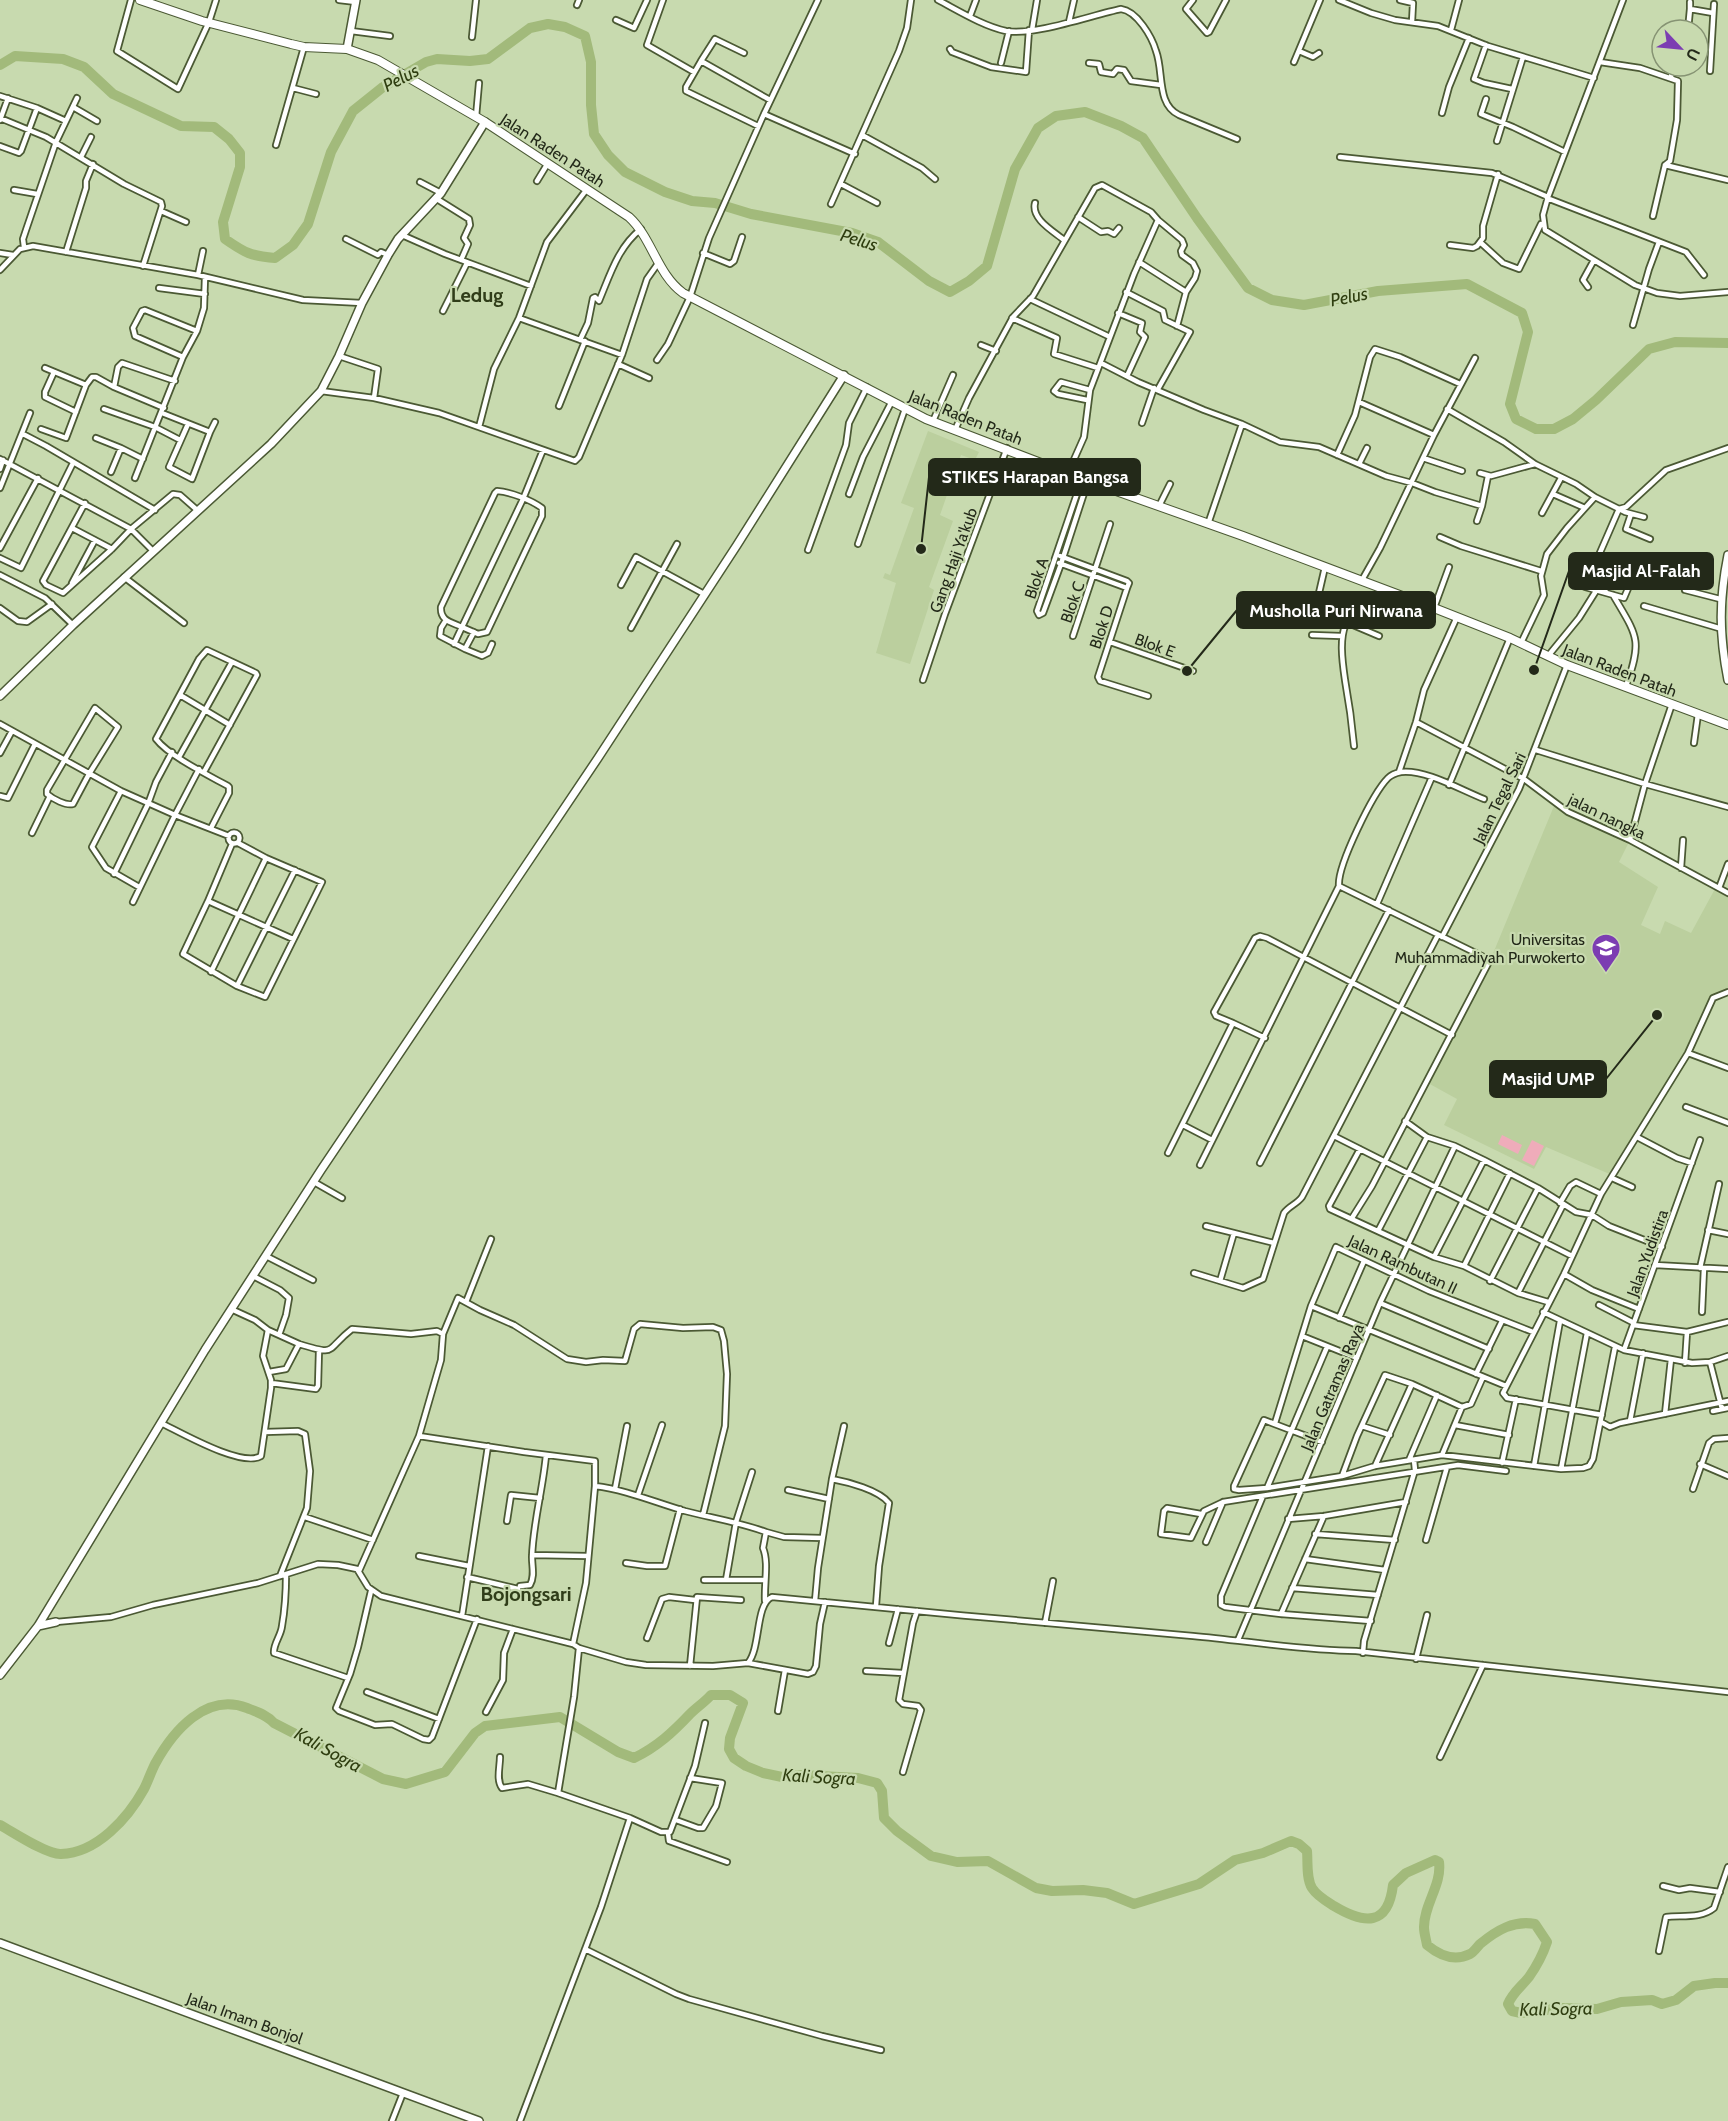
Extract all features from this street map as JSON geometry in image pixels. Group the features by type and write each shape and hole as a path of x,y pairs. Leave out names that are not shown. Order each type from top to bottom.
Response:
{"main road":[{"name":"Jalan Raden Patah","path":"140,0 209,22 304,47 347,49 378,60 485,122 612,204 641,229 674,285 690,297 844,375 905,409 1085,480 1362,580 1388,591 1404,602 1434,608 1509,642 1521,644 1567,665 1728,725"}],"street":[{"path":"131,0 117,51 178,89 209,22 216,0"},
{"path":"339,0 356,1 347,49"},
{"path":"472,37 476,0"},
{"path":"616,20 634,28 647,0"},
{"path":"663,0 647,45 694,72"},
{"path":"657,360 668,344 690,297 703,253 717,220 758,126 818,0"},
{"path":"831,204 899,51 908,28 911,0"},
{"path":"938,0 1009,31 1070,17 1121,9 1131,11 1156,51 1161,85 1167,103 1175,113 1238,139"},
{"path":"971,14 976,0"},
{"path":"950,49 952,52 991,68 1026,72 1037,0"},
{"path":"1070,17 1074,0"},
{"path":"1193,0 1186,9 1208,33 1226,0"},
{"path":"1294,62 1320,0"},
{"path":"1339,0 1384,17 1432,24 1486,45 1594,78"},
{"path":"1400,0 1413,3 1412,22"},
{"path":"1450,30 1459,0"},
{"path":"1480,242 1503,263 1520,269 1543,221 1548,195 1623,0"},
{"path":"1689,18 1690,2"},
{"path":"1710,71 1714,4"},
{"path":"1690,9 1713,13"},
{"path":"351,31 390,36"},
{"path":"1001,63 1009,31"},
{"path":"1442,113 1449,87 1469,38"},
{"path":"744,54 715,39 694,72 686,91 758,126"},
{"path":"1486,45 1474,79 1512,89"},
{"path":"276,145 304,47"},
{"path":"1299,51 1314,57 1319,53"},
{"path":"1497,141 1523,57"},
{"path":"701,61 770,100"},
{"path":"1600,62 1650,71"},
{"path":"1089,63 1099,64 1103,73 1113,74 1117,69 1122,70 1126,72 1130,81 1161,85"},
{"path":"1653,216 1665,165 1670,161 1677,120 1679,82 1671,78"},
{"path":"476,117 478,83"},
{"path":"293,88 316,94"},
{"path":"0,96 37,108 66,121"},
{"path":"8,98 0,119 30,129 56,142 124,184 158,199 162,206 144,266"},
{"path":"24,247 23,239 37,194 56,142 77,98"},
{"path":"1486,99 1481,114 1504,123 1564,154"},
{"path":"73,106 97,121"},
{"path":"0,146 19,153 37,108"},
{"path":"764,114 855,154"},
{"path":"0,696 73,625 271,444 321,391 362,303 388,255 402,235 439,196 485,122"},
{"path":"862,135 922,168 935,179"},
{"path":"81,157 91,137"},
{"path":"1340,157 1498,174 1689,254 1704,275"},
{"path":"537,180 548,163"},
{"path":"66,252 86,188 85,182 93,164"},
{"path":"1665,165 1728,180"},
{"path":"1450,245 1468,249 1475,247 1484,237 1483,226 1498,174"},
{"path":"420,182 469,219 470,225 464,238 468,244 461,260"},
{"path":"841,184 877,203"},
{"path":"955,430 969,398 1012,318 1030,299 1099,185 1151,212 1179,236 1184,244 1182,255 1196,267 1195,278 1186,292 1177,326"},
{"path":"479,427 494,369 519,318 551,235 587,189"},
{"path":"14,190 37,194"},
{"path":"1035,203 1034,209 1037,217 1064,240"},
{"path":"161,210 186,222"},
{"path":"1078,217 1101,232 1108,231 1114,234 1119,228"},
{"path":"1068,473 1084,438 1090,390 1126,292 1158,220"},
{"path":"1543,221 1547,232 1643,288 1657,293 1680,296 1728,292"},
{"path":"559,406 588,323 593,298 599,301 618,256 630,239 641,229"},
{"path":"402,235 531,286"},
{"path":"703,253 730,264 734,261 741,237"},
{"path":"346,239 378,255 381,252 388,255"},
{"path":"1633,325 1659,242"},
{"path":"0,270 13,255 24,247 33,246 198,275 303,300 362,303"},
{"path":"198,275 203,251"},
{"path":"0,253 13,255"},
{"path":"1588,287 1583,280 1594,260"},
{"path":"443,311 467,262"},
{"path":"321,391 374,398 439,413 572,461 578,460 622,355 647,279 659,262"},
{"path":"1139,262 1186,292"},
{"path":"135,478 183,357 197,331 204,308 205,277"},
{"path":"159,288 205,294"},
{"path":"1126,292 1163,311 1164,319 1190,332 1156,389 1142,423"},
{"path":"1030,299 1110,337"},
{"path":"183,357 135,336 133,328 142,311 170,319 197,331"},
{"path":"1119,314 1141,322 1143,325 1141,333 1145,337 1127,376"},
{"path":"519,318 622,355"},
{"path":"1012,318 1057,338 1054,354 1127,376 1286,444 1319,447 1386,476 1482,506"},
{"path":"981,345 996,351"},
{"path":"1338,455 1359,402 1370,357 1375,349 1400,357 1460,384"},
{"path":"339,356 377,368 379,371 374,398"},
{"path":"1362,580 1369,570 1447,409 1475,358"},
{"path":"114,387 118,367 122,363 175,381"},
{"path":"618,364 649,378"},
{"path":"45,368 86,385"},
{"path":"54,372 45,397 76,412"},
{"path":"0,1675 47,1612 231,1309 579,786 844,375"},
{"path":"933,421 953,375"},
{"path":"41,429 66,438 88,379 96,377 188,424 210,432"},
{"path":"1087,400 1058,394 1054,391 1061,382 1090,390"},
{"path":"808,550 846,445 849,423 867,387"},
{"path":"849,494 863,457 892,401"},
{"path":"1359,402 1434,435"},
{"path":"104,409 155,427 180,440"},
{"path":"858,544 905,409"},
{"path":"1447,409 1504,442 1535,464 1576,484 1595,497 1626,512 1644,517"},
{"path":"0,488 30,413"},
{"path":"188,424 169,467 192,479 215,422"},
{"path":"1208,524 1242,424"},
{"path":"23,434 155,510"},
{"path":"96,438 143,459"},
{"path":"111,472 122,448"},
{"name":"Gang Haji Ya'kub","path":"923,680 1007,448"},
{"path":"1359,464 1367,448"},
{"path":"1650,538 1626,529 1626,507 1666,470 1728,448"},
{"path":"454,644 523,499 543,450"},
{"path":"1423,458 1462,471"},
{"path":"0,469 2,460 85,503 131,529 153,551"},
{"path":"0,558 21,568 73,464"},
{"path":"1480,473 1488,476 1535,464"},
{"path":"1477,521 1488,476"},
{"path":"0,548 38,478"},
{"path":"1542,513 1561,478"},
{"path":"1072,516 1085,480"},
{"path":"1159,506 1170,484"},
{"path":"504,491 542,508 542,516 487,632 482,634 474,632 446,620 442,616 441,607 495,493 504,491"},
{"path":"85,503 43,581 63,593 131,529 176,493 197,510"},
{"path":"1554,494 1585,508"},
{"path":"1521,644 1544,595 1541,571 1547,554 1595,497"},
{"path":"1626,512 1585,587 1624,598 1635,572"},
{"name":"Blok A","path":"1072,516 1061,564 1043,613 1039,615 1037,610 1072,516"},
{"name":"Blok C","path":"1073,636 1110,524"},
{"path":"72,528 112,549"},
{"path":"1440,537 1461,546 1541,571"},
{"path":"69,587 95,540"},
{"path":"631,628 677,544"},
{"path":"1054,562 1127,588 1128,582 1057,555"},
{"path":"1728,555 1720,599 1728,680"},
{"path":"621,585 636,557 704,594"},
{"path":"1316,606 1325,567"},
{"path":"1434,608 1449,567"},
{"path":"1605,591 1615,567"},
{"path":"0,575 45,598 73,625"},
{"path":"124,578 184,623"},
{"name":"Blok D","path":"1127,588 1098,674 1100,681 1148,696"},
{"path":"1685,590 1720,599"},
{"path":"1354,746 1341,653 1341,636 1350,624 1353,612 1362,603 1388,591"},
{"path":"1548,656 1579,618 1596,591"},
{"path":"1613,595 1630,623 1636,640 1635,660 1626,686"},
{"path":"1397,618 1404,602"},
{"path":"0,608 18,621 27,622 52,604"},
{"path":"1644,606 1722,629"},
{"path":"1399,772 1424,690 1456,618"},
{"path":"446,620 441,628 440,636 454,644 482,656 488,653 492,644"},
{"path":"1350,624 1378,636"},
{"path":"465,649 474,632"},
{"path":"1312,635 1341,636"},
{"name":"Blok E","path":"1110,642 1193,671"},
{"path":"1449,785 1509,642"},
{"path":"133,902 175,815 201,771 230,725 257,675 205,650 156,739 179,757 201,771 228,786 230,790 211,828"},
{"path":"179,757 232,662"},
{"name":"Jalan Tegal Sari","path":"1194,1273 1243,1288 1263,1279 1284,1213 1302,1197 1524,779 1567,665"},
{"path":"180,695 230,725"},
{"path":"1630,840 1645,784 1672,704"},
{"path":"94,709 118,727 73,804 69,805 47,794 64,760 94,709"},
{"path":"1694,743 1698,714"},
{"name":"jalan nangka","path":"1416,722 1524,779 1561,808 1630,840 1728,893"},
{"path":"0,724 121,791 229,836 229,840 235,843 266,858 320,880 322,884 265,997 237,986 183,954 235,843 240,838 238,834 233,833 229,836"},
{"path":"0,753 12,731"},
{"path":"0,796 8,798 35,744"},
{"path":"1536,750 1728,807"},
{"path":"114,874 172,752"},
{"path":"1200,1166 1339,886 1342,865 1354,838 1387,779 1399,772 1411,772 1432,777 1484,799"},
{"path":"1377,904 1432,777"},
{"path":"121,791 92,845 106,868 140,886"},
{"path":"32,832 50,796"},
{"path":"1681,868 1683,840"},
{"path":"211,972 266,858"},
{"path":"1719,888 1728,864"},
{"path":"237,986 295,870"},
{"path":"1339,886 1490,960 1372,1186 1352,1218"},
{"path":"208,901 293,939"},
{"path":"1260,1163 1389,910"},
{"path":"1265,1038 1216,1016 1214,1012 1254,938 1260,936 1352,981 1452,1035"},
{"path":"1602,1415 1516,1399 1504,1396 1503,1393 1564,1274 1601,1194 1688,1053 1713,998 1728,992"},
{"path":"1168,1153 1233,1023"},
{"path":"1688,1053 1728,1068"},
{"path":"1686,1107 1728,1123"},
{"path":"1405,1121 1427,1137 1455,1146 1510,1173 1576,1212 1592,1215 1609,1226 1662,1247"},
{"path":"1183,1125 1212,1140"},
{"path":"1335,1136 1572,1256"},
{"path":"1378,1231 1427,1137"},
{"path":"1637,1137 1694,1158"},
{"name":"Jalan.Yudistira","path":"1624,1350 1700,1140"},
{"name":"Jalan Gatramas Raya","path":"1238,1640 1380,1303 1455,1146"},
{"path":"1360,1149 1329,1206 1434,1257 1464,1266 1490,1281 1548,1302"},
{"path":"1434,1257 1484,1160"},
{"path":"1464,1266 1510,1173"},
{"path":"1612,1178 1632,1187"},
{"path":"314,1182 342,1198"},
{"path":"1518,1293 1570,1186 1576,1182 1601,1194"},
{"path":"1702,1312 1702,1268 1719,1184"},
{"path":"1490,1281 1538,1188"},
{"path":"1206,1226 1275,1243"},
{"path":"1708,1230 1728,1234"},
{"path":"1220,1281 1234,1233"},
{"path":"466,1302 491,1239"},
{"name":"Jalan Rambutan II","path":"1275,1424 1311,1306 1336,1247 1429,1291 1533,1332"},
{"path":"266,1256 313,1280"},
{"path":"1340,1318 1364,1260"},
{"path":"1655,1265 1728,1269"},
{"path":"1564,1274 1592,1290 1639,1309"},
{"path":"253,1276 280,1290 289,1298 286,1316 279,1335"},
{"path":"359,1571 418,1436 441,1360 443,1334 456,1299 460,1298 514,1325 561,1356 586,1362 626,1360 632,1336 640,1324 683,1328 713,1327 721,1330 727,1374 725,1426 704,1515"},
{"path":"1380,1303 1489,1349"},
{"path":"1599,1305 1634,1324 1687,1332 1728,1322"},
{"path":"1311,1306 1506,1386"},
{"path":"231,1309 255,1320 268,1330 319,1350 330,1350 349,1331 357,1328 411,1334 437,1331 443,1334"},
{"path":"1543,1312 1624,1350 1685,1363 1710,1362 1728,1356"},
{"path":"1476,1374 1502,1321"},
{"path":"1534,1466 1560,1321"},
{"path":"161,1423 215,1449 236,1456 258,1459 262,1455 271,1383 264,1356 268,1330"},
{"path":"1685,1363 1687,1332"},
{"path":"1561,1469 1587,1333"},
{"path":"1302,1336 1357,1358"},
{"path":"269,1372 286,1369 299,1344"},
{"path":"1267,1488 1327,1347"},
{"path":"1322,1442 1264,1420 1234,1489 1267,1488 1342,1476 1375,1466 1442,1455 1561,1469 1583,1468 1592,1463 1615,1347"},
{"path":"271,1383 316,1389 319,1350"},
{"path":"1630,1421 1643,1353"},
{"path":"1665,1414 1671,1359"},
{"path":"1710,1362 1722,1409"},
{"path":"1342,1476 1383,1377 1388,1375 1412,1384 1462,1407 1471,1404 1483,1377"},
{"path":"1375,1466 1412,1384"},
{"path":"1363,1653 1364,1641 1415,1470 1412,1460 1437,1395"},
{"path":"1503,1463 1516,1399"},
{"path":"1601,1422 1610,1427 1728,1401"},
{"path":"1442,1455 1462,1407"},
{"path":"1713,1411 1728,1408"},
{"path":"638,1495 662,1425"},
{"path":"1455,1425 1509,1435"},
{"path":"615,1489 627,1426"},
{"path":"815,1601 822,1538 844,1426"},
{"path":"1362,1426 1390,1435"},
{"path":"265,1432 298,1431 306,1436 310,1471 310,1492 305,1516 283,1575 286,1592 282,1628 274,1653 348,1678"},
{"path":"418,1436 593,1460 595,1486 584,1600 573,1644"},
{"path":"1693,1489 1700,1464 1712,1440 1728,1438"},
{"path":"462,1616 488,1446"},
{"path":"467,1577 519,1587 528,1586 531,1583 532,1555 546,1455"},
{"path":"1700,1464 1728,1476"},
{"path":"1202,1514 1167,1508 1164,1511 1161,1534 1191,1538 1204,1511 1222,1502 1458,1465 1506,1471"},
{"path":"1426,1540 1447,1467"},
{"path":"726,1580 736,1522 752,1472"},
{"path":"832,1479 852,1484 881,1496 889,1503 879,1566 876,1606"},
{"path":"595,1486 638,1495 680,1509 736,1522 784,1537 822,1538"},
{"path":"788,1490 829,1498"},
{"path":"507,1521 511,1495 540,1498"},
{"path":"1263,1496 1220,1602 1221,1605 1281,1614 1371,1621"},
{"path":"1206,1542 1222,1502"},
{"path":"1288,1520 1406,1502"},
{"path":"626,1563 665,1566 680,1509"},
{"path":"305,1516 373,1540"},
{"path":"1281,1614 1324,1516"},
{"path":"748,1663 753,1654 765,1601 766,1554 763,1548 766,1532"},
{"path":"1315,1534 1395,1540"},
{"path":"532,1555 588,1556"},
{"path":"419,1556 469,1566"},
{"path":"1305,1559 1385,1570"},
{"path":"38,1626 111,1617 153,1605 258,1583 302,1568 327,1564 351,1567 359,1571 371,1591 381,1596 573,1644 579,1648 636,1664 723,1666 748,1663 808,1674 815,1669 825,1602"},
{"path":"704,1580 764,1580"},
{"path":"1045,1623 1053,1581"},
{"path":"1292,1588 1378,1595"},
{"path":"371,1591 358,1647 336,1706 339,1712 344,1714 375,1725 392,1724 410,1734 429,1740 477,1619"},
{"path":"690,1666 695,1600 698,1596 741,1600"},
{"path":"647,1638 662,1599 669,1597 695,1600"},
{"path":"765,1601 772,1597 1238,1640 1728,1692"},
{"path":"889,1643 898,1609"},
{"path":"903,1772 921,1710 898,1700 917,1611"},
{"path":"47,1612 56,1622"},
{"path":"1416,1659 1427,1615"},
{"path":"486,1712 503,1680 504,1653 513,1629"},
{"path":"558,1792 579,1648"},
{"path":"1440,1756 1483,1665"},
{"path":"778,1712 785,1670"},
{"path":"866,1671 903,1673"},
{"path":"367,1692 439,1719"},
{"path":"705,1723 700,1749 676,1820 668,1833 670,1841 728,1862"},
{"path":"500,1757 499,1780 502,1788 528,1784 558,1792 668,1833"},
{"path":"676,1820 704,1828 716,1806 722,1783 690,1778"},
{"path":"520,2121 585,1949 630,1818"},
{"path":"1659,1951 1666,1917 1686,1917 1709,1912 1714,1908 1728,1867"},
{"path":"1663,1886 1679,1890 1690,1888 1720,1892"},
{"name":"Jalan Imam Bonjol","path":"0,1943 479,2121"},
{"path":"585,1949 683,1997 881,2050"},
{"path":"392,2121 404,2092"}],"shaded area":[{"path":"928,431 979,452 975,460 961,455 940,515 953,521 929,587 934,590 910,664 876,653 896,583 883,578 885,573 890,575 914,508 901,503"},
{"name":"Universitas Muhammadiyah Purwokerto","path":"1554,806 1628,844 1619,862 1658,887 1641,925 1660,934 1665,921 1691,933 1716,887 1728,893 1728,991 1711,997 1681,1061 1612,1175 1546,1147 1534,1169 1444,1125 1457,1099 1428,1083 1492,956"},
{"path":"1502,1135 1522,1145 1518,1154 1498,1144"},
{"path":"1532,1140 1544,1146 1534,1166 1522,1160"}],"waterway":[{"name":"Pelus","path":"0,65 15,56 63,59 84,67 113,94 181,126 214,127 229,139 240,153 240,167 223,222 225,239 243,251 260,256 275,258 293,245 308,224 331,152 353,111 383,87 426,62 437,59 470,61 488,59 530,28 548,24 565,27 585,36 591,62 594,134 608,155 625,172 665,192 692,201 715,203 751,214 852,233 878,242 929,281 950,292 969,281 987,266 1015,169 1038,128 1056,116 1085,112 1121,126 1143,138 1248,288 1272,300 1304,305 1378,291 1467,284 1522,313 1528,332 1510,404 1516,419 1536,429 1554,429 1573,419 1649,349 1675,342 1728,343"},
{"name":"Kali Sogra","path":"0,1825 39,1847 55,1853 74,1852 87,1848 110,1832 129,1811 144,1789 162,1751 181,1728 192,1718 218,1705 232,1704 258,1712 274,1723 383,1779 406,1784 445,1772 475,1733 485,1726 560,1717 618,1752 634,1758 664,1739 711,1695 730,1695 743,1703 730,1738 729,1749 734,1758 746,1766 782,1777 801,1775 858,1778 877,1783 882,1791 884,1818 897,1831 931,1856 957,1862 988,1861 1036,1888 1052,1891 1083,1890 1107,1893 1134,1904 1199,1884 1235,1860 1263,1853 1291,1841 1307,1851 1309,1880 1316,1893 1345,1912 1355,1916 1373,1918 1386,1909 1393,1885 1406,1873 1435,1860 1439,1862 1438,1879 1427,1910 1424,1927 1427,1945 1432,1949 1447,1956 1464,1956 1499,1930 1520,1923 1535,1924 1547,1942 1532,1973 1510,2000 1508,2004 1512,2011 1521,2013 1562,2008 1597,2009 1621,2002 1652,2000 1662,2004 1676,2000 1694,1986 1728,1983"}],"place":[{"name":"STIKES Harapan Bangsa","path":"921,549"},
{"name":"Masjid Al-Falah","path":"1534,670"},
{"name":"Musholla Puri Nirwana","path":"1187,671"},
{"name":"Universitas Muhammadiyah Purwokerto","path":"1606,974"},
{"name":"Masjid UMP","path":"1657,1015"}],"district":[{"name":"Ledug","path":"477,295"},
{"name":"Bojongsari","path":"526,1594"}]}
